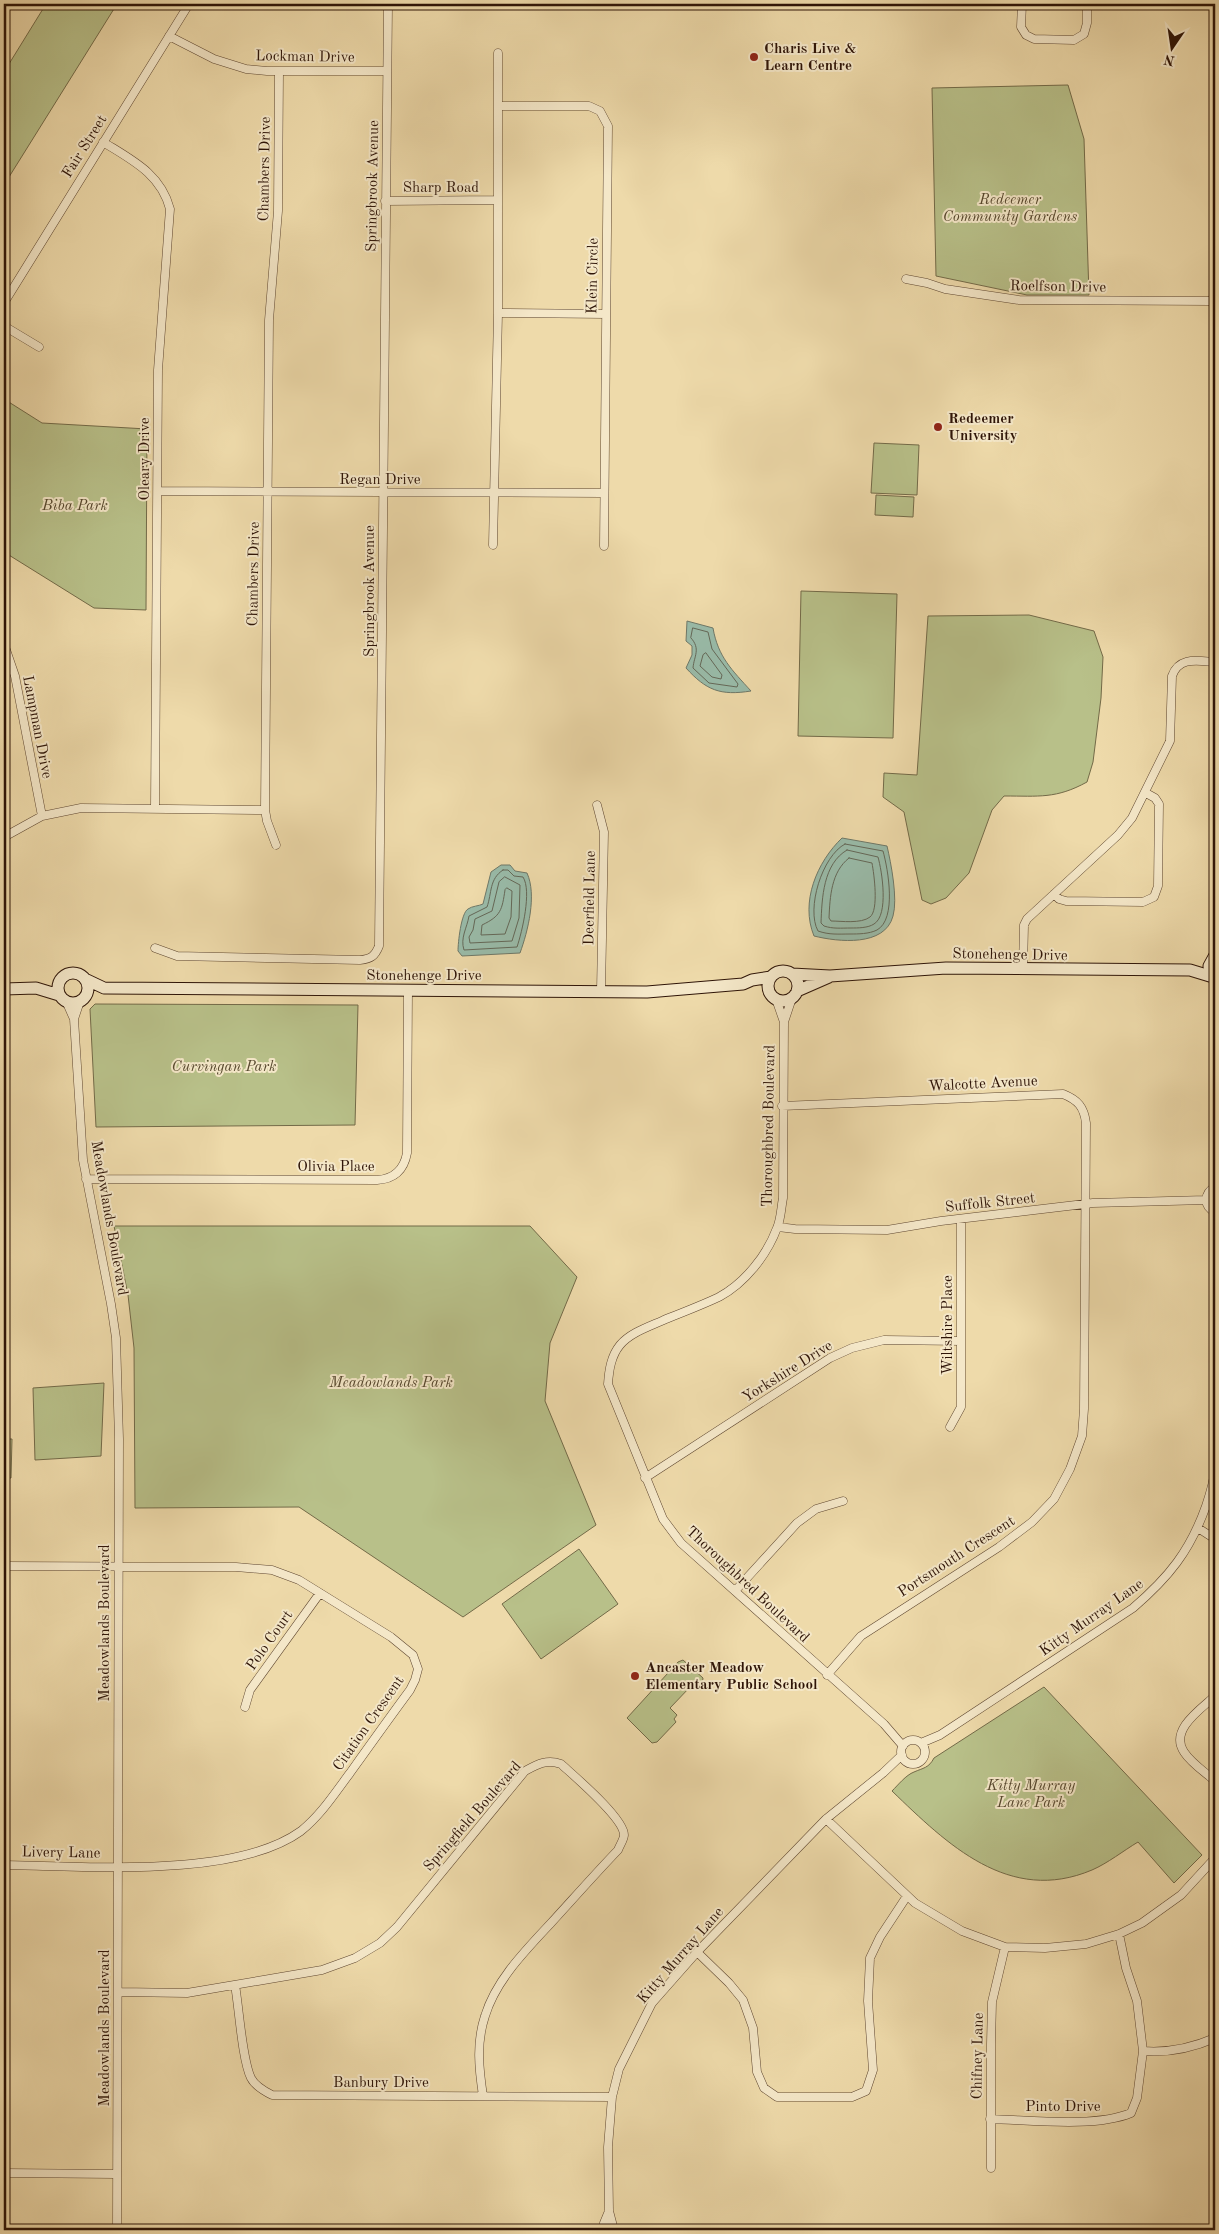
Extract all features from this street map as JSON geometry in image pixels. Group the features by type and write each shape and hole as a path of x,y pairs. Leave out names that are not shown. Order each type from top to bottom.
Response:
{"street":[{"name":"Fair Street","path":"4,303 189,4"},
{"name":"Springbrook Avenue","path":"155,948 177,956 360,960 368,959 376,954 379,946 388,4"},
{"path":"1022,4 1021,27 1026,35 1034,39 1074,40 1084,34 1087,23 1087,4"},
{"name":"Lockman Drive","path":"169,36 226,64 246,69 279,71 387,71"},
{"path":"493,545 498,313 498,53"},
{"name":"Chambers Drive","path":"276,845 265,810 269,315 278,201 279,71"},
{"name":"Klein Circle","path":"498,106 589,106 600,111 608,126 603,493 604,546"},
{"name":"Oleary Drive","path":"103,142 153,176 163,189 170,209 159,344 155,808"},
{"name":"Sharp Road","path":"385,201 498,200"},
{"name":"Roelfson Drive","path":"906,279 946,289 1018,300 1212,301"},
{"path":"1215,291 1212,301 1215,310"},
{"path":"498,313 606,314"},
{"path":"4,326 39,347"},
{"name":"Regan Drive","path":"158,491 603,493"},
{"name":"Lampman Drive","path":"4,644 15,676 42,816"},
{"path":"1023,968 1024,925 1029,915 1118,835 1132,818 1146,793 1170,741 1172,676 1175,668 1186,661 1215,662"},
{"path":"1054,894 1059,899 1066,901 1143,902 1154,897 1158,886 1159,804 1155,798 1146,793"},
{"name":"Deerfield Lane","path":"597,805 604,832 601,991"},
{"path":"4,837 42,816 81,808 265,810"},
{"path":"1213,957 1209,970 1214,978"},
{"name":"Stonehenge Drive","path":"1190,970 1213,957"},
{"name":"Stonehenge Drive","path":"792,974 830,976 915,969 1023,968 1190,970 1214,978"},
{"path":"783,971 792,974 797,982 794,994 784,1001 772,997 768,985 771,977 783,971"},
{"path":"4,990 36,988 63,998 83,998 87,984 85,980 78,974 73,973 64,976 60,980 58,987 63,998"},
{"name":"Stonehenge Drive","path":"794,994 830,976"},
{"name":"Stonehenge Drive","path":"85,980 104,988 656,991 743,984 752,980 771,977"},
{"path":"36,988 41,984 60,980"},
{"name":"Stonehenge Drive","path":"743,984 772,997"},
{"name":"Stonehenge Drive","path":"83,998 104,988"},
{"name":"Olivia Place","path":"86,1179 377,1180 392,1177 402,1169 407,1153 408,989"},
{"name":"Thoroughbred Boulevard","path":"794,994 784,1022 782,1106 783,1198 778,1227 767,1250 747,1276 720,1296 632,1335 615,1353 609,1368 608,1384 663,1519 681,1543 827,1675 906,1743"},
{"name":"Thoroughbred Boulevard","path":"772,997 784,1022"},
{"name":"Meadowlands Boulevard","path":"63,998 74,1020 78,1095 86,1179 116,1338 120,1439 118,1566 119,1992 117,2230"},
{"name":"Meadowlands Boulevard","path":"74,1020 83,998"},
{"name":"Walcotte Avenue","path":"782,1106 1063,1094 1077,1100 1085,1113 1084,1204"},
{"path":"1215,1187 1208,1192 1206,1200 1208,1207 1215,1212"},
{"name":"Suffolk Street","path":"778,1227 795,1229 887,1230 941,1221 1084,1204 1206,1200"},
{"name":"Portsmouth Crescent","path":"827,1675 861,1636 1005,1542 1032,1522 1054,1499 1058,1492 1070,1468 1082,1436 1084,1399 1084,1204"},
{"name":"Wiltshire Place","path":"950,1427 961,1407 961,1220"},
{"name":"Yorkshire Drive","path":"645,1478 830,1358 852,1348 878,1341 961,1341"},
{"name":"Kitty Murray Lane","path":"921,1743 940,1735 1133,1608 1160,1585 1182,1559 1198,1528 1212,1486 1215,1468 1215,1422"},
{"path":"735,1591 797,1523 816,1509 843,1501"},
{"path":"1198,1528 1215,1539"},
{"name":"Citation Crescent","path":"4,1566 236,1567 272,1570 299,1580 320,1592 391,1637 413,1655 418,1669 410,1690 326,1806 300,1831 276,1845 244,1856 192,1864 118,1866"},
{"name":"Polo Court","path":"245,1706 250,1690 320,1592"},
{"path":"1215,1696 1183,1727 1180,1741 1184,1752 1215,1782"},
{"name":"Kitty Murray Lane","path":"925,1751 940,1735"},
{"path":"914,1740 921,1743 925,1751 923,1759 919,1762 904,1759 906,1743 914,1740"},
{"name":"Kitty Murray Lane","path":"614,2230 609,2212 608,2147 612,2097 619,2069 652,2003 697,1952 826,1819 883,1773 904,1759"},
{"name":"Springfield Boulevard","path":"119,1992 187,1992 322,1970 355,1958 380,1943 397,1927 525,1771 551,1761 561,1764 612,1812 622,1828 624,1836 618,1850 516,1962 496,1990 485,2016 480,2043 479,2066 483,2096"},
{"path":"826,1819 907,1896 937,1918 962,1931 1005,1947 1045,1948 1086,1944 1119,1934 1147,1920 1181,1895 1215,1858"},
{"name":"Livery Lane","path":"4,1865 118,1866"},
{"path":"697,1952 729,1983 743,2000 753,2028 757,2072 764,2088 777,2097 852,2097 866,2091 874,2070 868,2001 870,1958 880,1937 907,1896"},
{"name":"Pinto Drive","path":"990,2119 1094,2122 1116,2119 1131,2113 1137,2098 1143,2051 1137,2001 1126,1968 1119,1934"},
{"name":"Chifney Lane","path":"991,2168 992,2002 1005,1947"},
{"name":"Banbury Drive","path":"235,1985 251,2078 260,2088 272,2095 612,2097"},
{"path":"1143,2051 1156,2052 1182,2049 1215,2038"},
{"path":"4,2172 116,2174"},
{"name":"Kitty Murray Lane","path":"604,2230 604,2223 609,2212"}],"green space":[{"path":"46,4 117,4 4,185 4,72"},
{"name":"Redeemer Community Gardens","path":"1068,85 1084,139 1089,295 1027,295 936,276 932,88"},
{"name":"Biba Park","path":"4,399 42,423 147,429 146,610 94,608 4,552"},
{"path":"874,443 919,445 917,495 871,493"},
{"path":"876,495 914,497 913,517 875,515"},
{"path":"801,591 897,594 893,738 798,736"},
{"path":"1029,615 1094,631 1103,657 1101,698 1093,762 1087,782 1056,794 1004,796 992,810 969,873 946,898 931,904 922,900 904,812 883,797 884,773 917,775 928,616"},
{"name":"Curvingan Park","path":"95,1004 358,1005 355,1125 96,1127 90,1009"},
{"name":"Meadowlands Park","path":"114,1226 530,1226 577,1277 550,1343 545,1401 596,1525 463,1617 299,1507 135,1508 134,1348 128,1295"},
{"path":"104,1383 101,1456 35,1460 33,1388"},
{"path":"4,1439 12,1439 11,1478 6,1478 7,1484 4,1484"},
{"path":"579,1549 618,1604 541,1659 502,1604"},
{"path":"683,1660 703,1678 702,1685 696,1689 691,1686 670,1708 677,1715 674,1719 676,1722 657,1742 652,1743 627,1718 678,1662"},
{"name":"Kitty Murray Lane Park","path":"1044,1687 1202,1855 1174,1883 1138,1842 1092,1870 1062,1879 1033,1880 1007,1874 982,1864 958,1849 935,1831 892,1791 908,1775 928,1766 934,1758"}],"water":[{"path":"687,621 713,628 722,655 751,691 731,693 714,690 693,676 686,668 692,655 692,646 686,641"},
{"path":"842,838 887,846 895,900 893,916 888,926 881,933 871,938 835,940 814,936 810,923 810,896 813,883 825,859"},
{"path":"501,865 510,865 515,871 527,873 530,882 530,913 520,953 462,956 458,951 458,947 463,916 471,907 483,904 491,872"}],"place":[{"name":"Charis Live & Learn Centre","path":"754,57"},
{"name":"Redeemer University","path":"938,427"},
{"name":"Ancaster Meadow Elementary Public School","path":"635,1676"}]}
